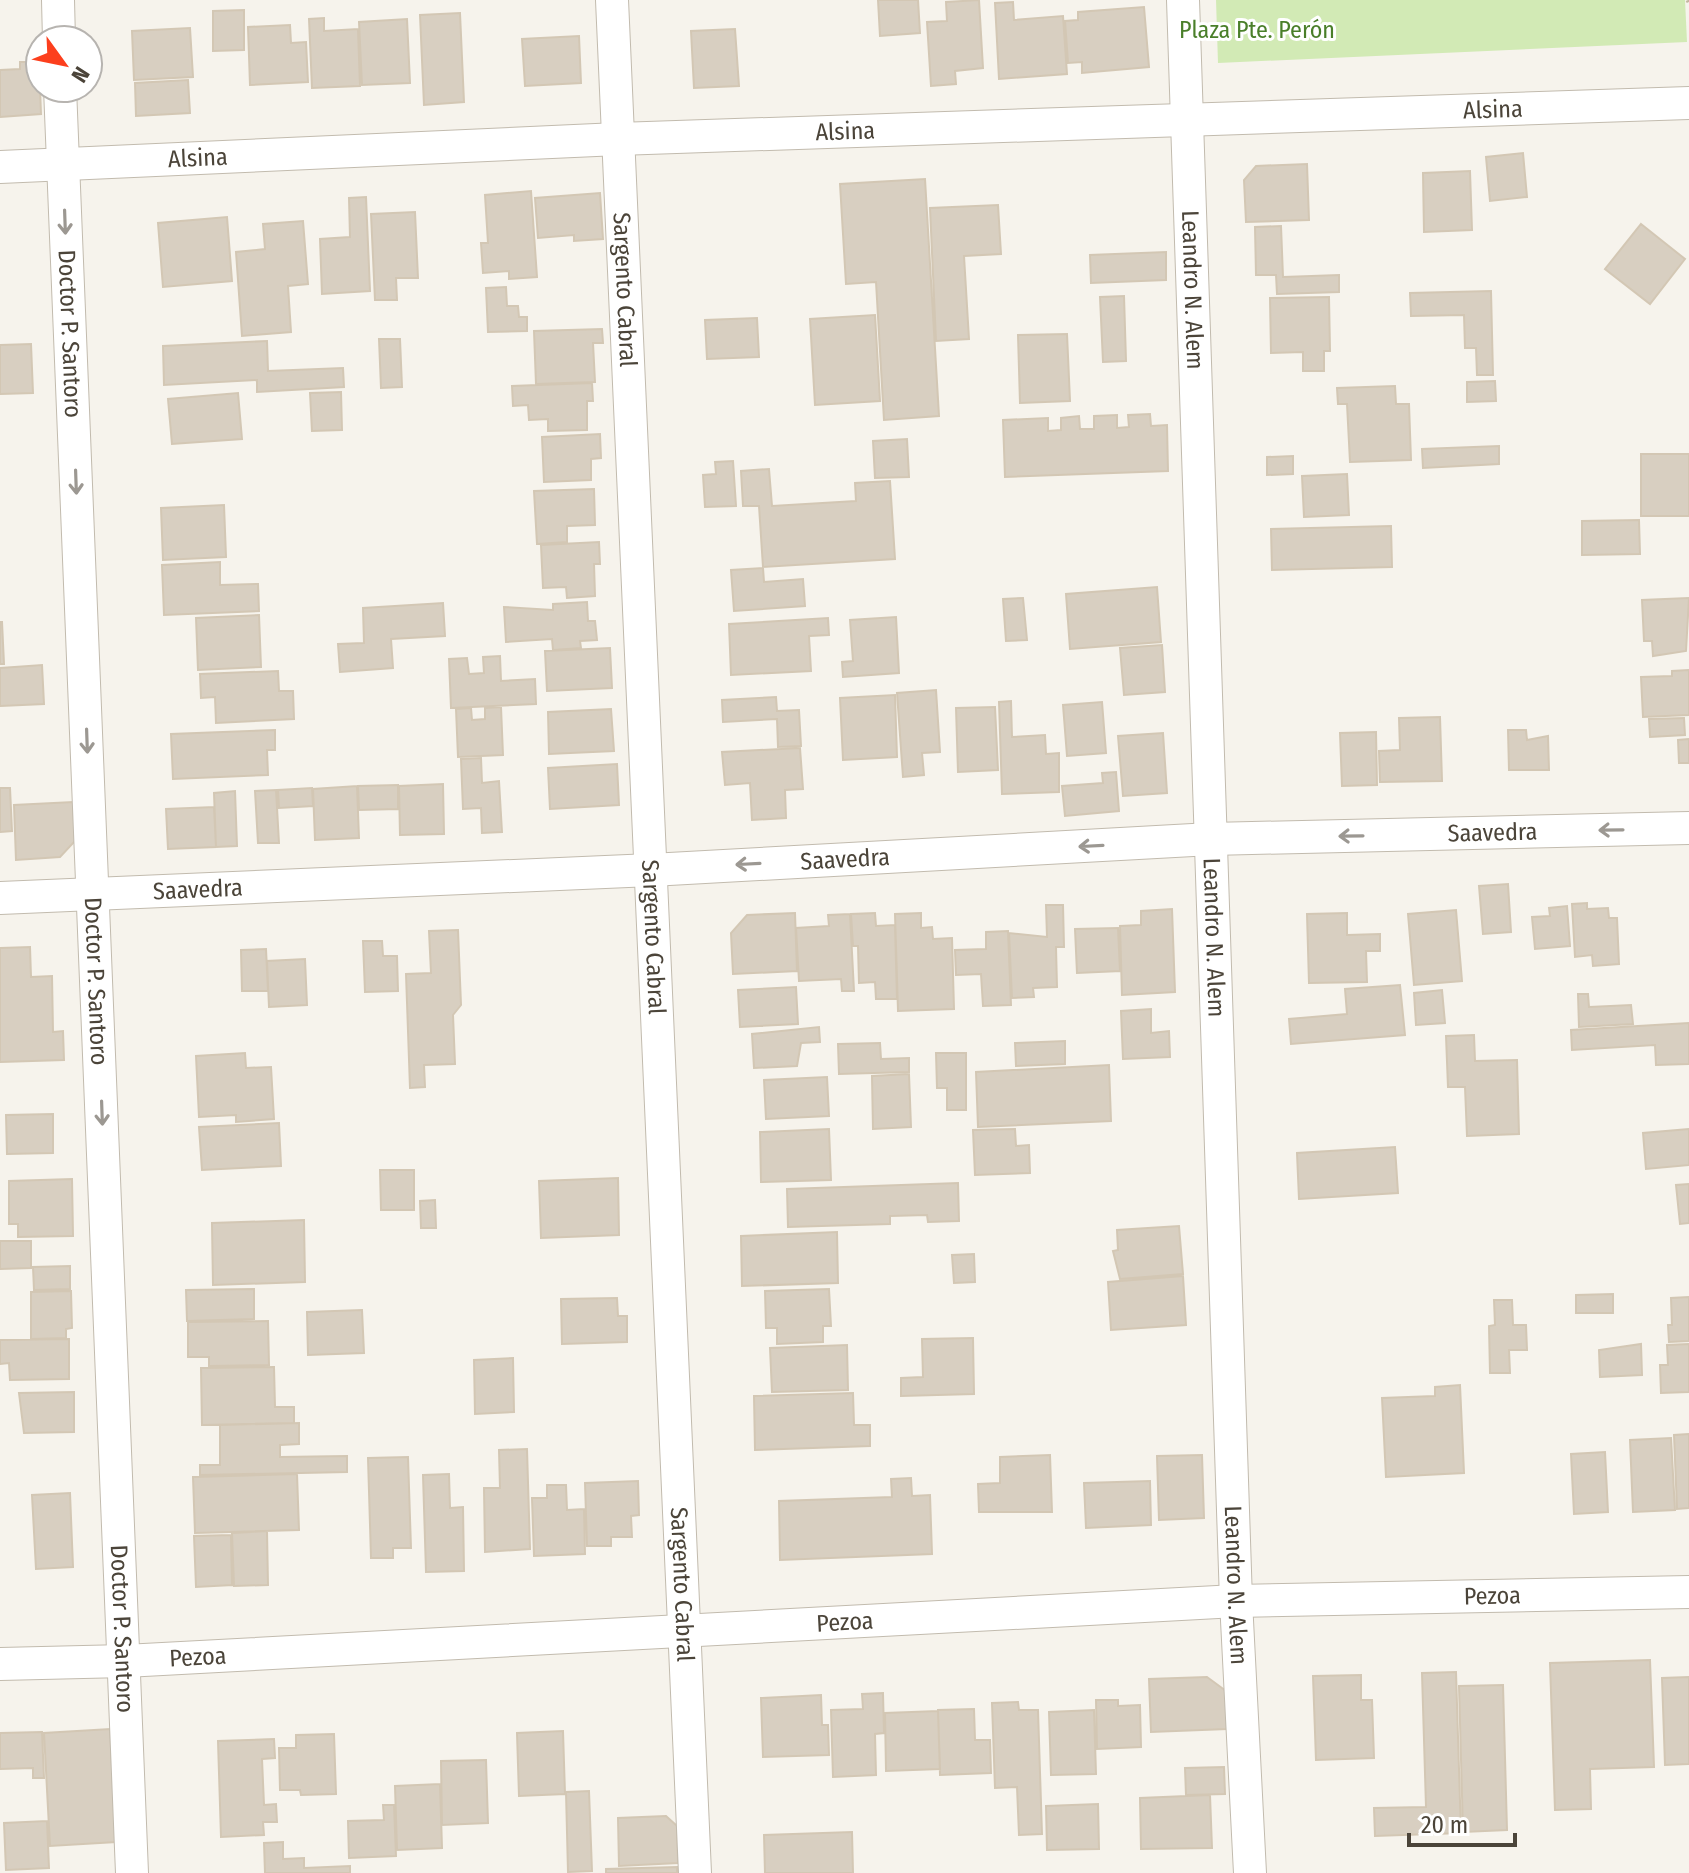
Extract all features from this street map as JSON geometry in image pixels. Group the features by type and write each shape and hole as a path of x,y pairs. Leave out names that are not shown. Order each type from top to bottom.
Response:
{"street":[{"path":"58,0 59,24"},
{"name":"Sargento Cabral","path":"612,0 695,1873"},
{"name":"Leandro N. Alem","path":"1183,0 1236,1601 1250,1873"},
{"name":"Alsina","path":"0,167 618,139 1689,103"},
{"name":"Doctor P. Santoro","path":"60,104 132,1873"},
{"name":"Saavedra","path":"0,898 651,870 1211,839 1689,828"},
{"name":"Pezoa","path":"0,1664 125,1661 1236,1601 1689,1592"}],"green space":[{"name":"Plaza Pte. Perón","path":"1216,0 1685,0 1687,42 1218,63"}],"building":[{"path":"878,0 918,0 920,33 880,36"},
{"path":"979,0 983,68 955,71 956,84 931,86 927,22 947,21 946,2"},
{"path":"1013,2 1014,20 1063,16 1067,74 999,79 995,3"},
{"path":"1144,7 1149,67 1082,73 1082,62 1068,63 1065,21 1078,20 1078,12"},
{"path":"244,10 244,50 213,51 213,11"},
{"path":"460,13 464,102 424,105 420,15"},
{"path":"324,18 324,31 358,29 360,86 312,88 309,19"},
{"path":"407,19 410,83 362,85 359,22"},
{"path":"290,25 291,43 306,42 308,82 250,85 248,27"},
{"path":"190,28 193,77 134,80 132,31"},
{"path":"735,29 739,86 694,88 691,31"},
{"path":"579,36 581,83 525,86 522,39"},
{"path":"20,62 24,62 24,104 41,104 41,114 0,117 0,70 20,69"},
{"path":"188,80 190,113 136,116 135,83"},
{"path":"1523,153 1527,197 1490,201 1486,157"},
{"path":"1307,164 1309,220 1246,222 1244,180 1256,166"},
{"path":"1470,171 1472,230 1424,232 1423,173"},
{"path":"925,179 939,416 884,420 876,282 846,284 840,184"},
{"path":"531,191 537,277 509,279 509,271 483,273 481,243 488,243 485,195"},
{"path":"600,193 603,239 574,241 574,235 538,238 535,198"},
{"path":"366,197 370,291 322,294 320,239 350,237 349,198"},
{"path":"998,205 1001,254 964,256 969,339 936,341 930,208"},
{"path":"415,212 418,278 396,278 397,300 375,300 371,214"},
{"path":"227,217 232,281 163,287 158,223"},
{"path":"303,221 308,284 288,286 291,332 242,336 236,252 265,249 263,224"},
{"path":"1641,224 1685,259 1650,304 1605,269"},
{"path":"1281,226 1283,277 1339,275 1339,292 1277,294 1276,275 1256,275 1255,227"},
{"path":"1166,252 1166,280 1091,283 1090,255"},
{"path":"506,287 507,306 518,306 519,317 527,317 527,331 488,332 486,288"},
{"path":"1491,291 1493,375 1477,375 1476,348 1465,348 1464,315 1411,316 1410,293"},
{"path":"1124,296 1126,361 1103,362 1100,297"},
{"path":"1329,297 1330,351 1324,351 1324,371 1303,371 1303,352 1271,353 1270,298"},
{"path":"875,315 880,401 815,405 810,319"},
{"path":"757,318 759,357 707,359 705,320"},
{"path":"602,329 603,343 593,343 595,382 536,384 534,331"},
{"path":"1067,334 1070,401 1020,403 1018,335"},
{"path":"379,339 400,339 402,387 381,388"},
{"path":"267,341 268,371 343,368 344,387 257,392 257,380 164,385 163,346"},
{"path":"31,344 33,393 0,394 0,345"},
{"path":"1495,381 1496,401 1467,402 1467,382"},
{"path":"592,383 593,401 587,401 587,430 548,431 548,419 529,420 528,405 513,406 512,386"},
{"path":"1395,386 1396,404 1409,404 1411,460 1350,462 1347,404 1338,404 1337,388"},
{"path":"341,392 342,430 312,431 310,393"},
{"path":"238,393 242,439 172,444 168,399"},
{"path":"1150,414 1151,426 1167,425 1168,471 1005,477 1003,420 1048,418 1048,431 1061,430 1061,418 1079,416 1080,429 1094,429 1094,416 1117,415 1117,428 1129,427 1128,415"},
{"path":"600,434 601,458 591,459 591,480 544,482 542,437"},
{"path":"907,439 909,477 875,478 873,441"},
{"path":"1499,446 1499,464 1423,468 1422,449"},
{"path":"1641,454 1689,454 1689,516 1641,516"},
{"path":"1293,456 1293,474 1267,475 1267,457"},
{"path":"733,461 736,506 705,507 703,475 716,474 715,462"},
{"path":"769,469 772,506 856,501 855,483 890,481 895,559 763,567 759,506 743,506 741,471"},
{"path":"1347,474 1349,515 1304,517 1302,476"},
{"path":"594,489 595,525 567,526 567,542 537,544 534,491"},
{"path":"224,505 226,557 163,560 161,508"},
{"path":"1639,520 1640,554 1582,555 1582,521"},
{"path":"1391,526 1392,567 1272,570 1271,529"},
{"path":"599,542 600,564 594,564 595,596 567,598 566,587 543,588 541,545"},
{"path":"220,562 220,585 258,584 259,611 164,615 162,565"},
{"path":"763,568 764,582 803,579 805,606 734,611 731,570"},
{"path":"1157,587 1161,642 1070,649 1066,594"},
{"path":"1023,598 1027,640 1006,641 1003,599"},
{"path":"1689,598 1686,651 1653,656 1652,641 1644,641 1642,600"},
{"path":"587,602 588,621 595,621 597,640 580,641 581,648 553,650 552,639 506,642 504,607 553,610 553,604"},
{"path":"443,603 445,636 391,639 393,668 340,672 338,644 364,643 363,608"},
{"path":"259,615 261,667 198,670 196,618"},
{"path":"896,617 899,673 843,677 842,662 853,661 850,620"},
{"path":"828,618 829,635 809,636 811,671 731,675 729,624"},
{"path":"2,622 4,664 0,664"},
{"path":"1162,645 1165,692 1124,695 1120,648"},
{"path":"610,648 612,688 547,691 545,651"},
{"path":"500,656 501,681 535,679 536,704 451,708 449,659 467,658 469,674 484,673 483,657"},
{"path":"42,665 44,704 0,706 0,668"},
{"path":"1689,670 1689,715 1643,717 1641,677 1672,676 1672,671"},
{"path":"278,671 279,691 293,691 294,719 216,723 215,697 201,698 200,674"},
{"path":"936,690 940,752 922,753 924,775 903,777 897,693"},
{"path":"895,695 897,757 843,760 840,698"},
{"path":"776,697 777,711 799,710 801,746 778,747 777,719 723,722 722,700"},
{"path":"1011,701 1012,737 1045,735 1046,754 1059,753 1059,792 1002,794 999,702"},
{"path":"1102,702 1106,753 1067,756 1063,705"},
{"path":"501,707 503,755 458,757 456,709 471,708 472,720 485,719 485,708"},
{"path":"995,707 998,770 958,772 956,708"},
{"path":"611,709 614,751 549,754 548,712"},
{"path":"1440,717 1442,781 1380,782 1379,751 1400,750 1399,718"},
{"path":"1684,718 1685,735 1650,737 1649,719"},
{"path":"275,730 275,750 267,750 268,775 173,779 171,734"},
{"path":"1508,730 1526,730 1527,740 1548,736 1549,770 1509,770"},
{"path":"1376,732 1377,785 1342,786 1340,733"},
{"path":"1163,733 1167,793 1123,796 1118,736"},
{"path":"1689,739 1689,763 1679,763 1678,740"},
{"path":"800,748 803,789 785,790 786,818 752,820 750,783 725,785 722,752"},
{"path":"481,758 482,783 499,781 502,832 482,833 481,808 463,809 461,759"},
{"path":"617,764 619,805 550,809 548,768"},
{"path":"1116,772 1119,811 1065,816 1062,786 1103,783 1102,773"},
{"path":"443,784 444,834 400,835 399,786"},
{"path":"398,785 398,809 359,810 358,786"},
{"path":"357,786 359,838 315,840 313,789"},
{"path":"0,788 10,788 12,831 0,832"},
{"path":"312,788 313,806 279,808 278,790"},
{"path":"276,790 279,843 258,843 255,791"},
{"path":"235,791 237,846 216,847 214,793"},
{"path":"73,802 75,841 60,857 16,860 14,805"},
{"path":"214,807 216,847 168,849 166,809"},
{"path":"1508,884 1511,932 1483,934 1479,886"},
{"path":"1587,903 1587,909 1608,908 1609,918 1617,918 1619,964 1593,966 1592,955 1575,957 1572,904"},
{"path":"1046,905 1063,905 1064,947 1056,947 1057,987 1033,988 1034,997 1012,998 1009,933 1047,937"},
{"path":"1567,906 1570,946 1535,949 1532,917 1550,916 1549,908"},
{"path":"1172,909 1175,992 1122,995 1120,926 1141,925 1141,911"},
{"path":"1456,910 1462,981 1414,985 1408,914"},
{"path":"795,913 797,971 733,974 731,933 747,915"},
{"path":"875,913 876,926 895,925 897,999 876,999 875,982 859,983 858,946 853,946 851,914"},
{"path":"921,913 921,928 932,927 933,939 952,938 954,1009 898,1011 895,914"},
{"path":"1347,913 1347,935 1380,934 1380,951 1366,951 1367,982 1309,983 1307,914"},
{"path":"850,914 854,991 842,991 841,979 799,981 796,928 829,926 828,915"},
{"path":"1118,928 1120,971 1077,973 1075,929"},
{"path":"458,930 461,1005 453,1015 455,1064 424,1065 425,1087 410,1088 406,974 431,973 429,931"},
{"path":"1008,931 1011,1005 983,1006 981,974 956,975 955,950 986,949 986,932"},
{"path":"363,941 382,941 383,956 397,956 398,991 365,992"},
{"path":"30,947 31,977 52,976 53,1032 63,1031 64,1060 0,1062 0,948"},
{"path":"266,949 268,991 242,991 241,950"},
{"path":"305,959 307,1005 269,1007 267,961"},
{"path":"1400,985 1405,1035 1291,1044 1289,1019 1347,1014 1345,989"},
{"path":"796,987 798,1024 740,1027 738,990"},
{"path":"1442,990 1445,1023 1416,1025 1414,993"},
{"path":"1578,994 1588,994 1589,1007 1631,1005 1633,1024 1579,1027"},
{"path":"1151,1009 1151,1033 1169,1031 1170,1057 1123,1059 1121,1011"},
{"path":"1689,1023 1689,1064 1656,1065 1655,1045 1572,1050 1571,1030"},
{"path":"819,1027 820,1042 801,1043 797,1066 754,1068 752,1034"},
{"path":"1474,1035 1475,1061 1517,1060 1519,1134 1467,1136 1465,1087 1448,1087 1446,1036"},
{"path":"1065,1041 1065,1064 1016,1066 1015,1043"},
{"path":"880,1043 881,1059 909,1058 909,1072 839,1074 838,1044"},
{"path":"245,1053 246,1068 271,1067 274,1119 236,1122 236,1115 199,1117 196,1056"},
{"path":"936,1053 966,1053 966,1110 947,1110 947,1088 937,1088"},
{"path":"1109,1065 1111,1121 978,1127 976,1072"},
{"path":"909,1074 911,1127 873,1129 872,1076"},
{"path":"827,1077 829,1116 766,1119 764,1080"},
{"path":"53,1114 53,1153 7,1154 6,1115"},
{"path":"279,1123 281,1166 202,1170 199,1127"},
{"path":"829,1129 831,1180 761,1182 760,1132"},
{"path":"1015,1129 1016,1146 1029,1145 1030,1173 975,1175 973,1130"},
{"path":"1689,1129 1689,1165 1646,1169 1643,1133"},
{"path":"1395,1147 1398,1193 1299,1199 1297,1153"},
{"path":"380,1170 414,1170 414,1210 381,1210"},
{"path":"618,1178 619,1235 541,1238 539,1181"},
{"path":"72,1179 73,1236 18,1237 18,1224 9,1224 9,1181"},
{"path":"958,1183 959,1221 928,1222 927,1215 890,1216 890,1224 788,1227 787,1189"},
{"path":"1689,1184 1689,1223 1680,1224 1676,1185"},
{"path":"435,1200 436,1228 421,1228 420,1201"},
{"path":"304,1220 305,1282 213,1285 212,1223"},
{"path":"1179,1226 1183,1274 1120,1279 1113,1251 1118,1250 1117,1230"},
{"path":"837,1232 838,1283 742,1286 741,1236"},
{"path":"0,1241 31,1241 31,1268 0,1269"},
{"path":"974,1254 975,1282 954,1283 952,1255"},
{"path":"70,1266 70,1289 34,1290 33,1267"},
{"path":"1183,1276 1186,1325 1111,1330 1108,1282"},
{"path":"254,1289 254,1319 187,1321 186,1290"},
{"path":"829,1289 831,1326 823,1326 823,1342 777,1344 777,1328 766,1328 765,1291"},
{"path":"71,1291 72,1328 66,1329 66,1338 31,1339 31,1292"},
{"path":"1613,1294 1613,1313 1576,1313 1576,1295"},
{"path":"1689,1297 1689,1341 1669,1342 1671,1298"},
{"path":"617,1298 618,1316 627,1316 627,1342 562,1344 561,1299"},
{"path":"1494,1300 1512,1300 1513,1325 1526,1325 1527,1350 1509,1350 1510,1373 1490,1373 1489,1326 1495,1325"},
{"path":"362,1310 364,1353 308,1355 307,1312"},
{"path":"268,1321 269,1365 209,1366 209,1357 188,1357 188,1322"},
{"path":"973,1338 974,1394 901,1396 901,1378 923,1377 922,1339"},
{"path":"69,1339 69,1379 10,1380 9,1363 0,1364 0,1340"},
{"path":"1641,1344 1642,1375 1600,1377 1599,1350"},
{"path":"1689,1344 1689,1392 1661,1393 1660,1365 1668,1365 1667,1345"},
{"path":"847,1345 848,1390 772,1392 770,1348"},
{"path":"513,1358 514,1412 475,1414 474,1360"},
{"path":"274,1367 275,1407 294,1407 294,1423 202,1425 201,1368"},
{"path":"1460,1385 1464,1473 1386,1477 1382,1398 1435,1396 1435,1387"},
{"path":"74,1392 74,1432 24,1433 19,1393"},
{"path":"853,1393 854,1425 870,1425 870,1446 755,1450 754,1396"},
{"path":"299,1423 299,1444 280,1445 280,1457 347,1456 347,1472 200,1475 200,1465 220,1465 220,1425"},
{"path":"1689,1434 1689,1508 1677,1509 1674,1435"},
{"path":"1671,1438 1675,1510 1633,1512 1630,1440"},
{"path":"527,1449 530,1549 485,1552 484,1488 500,1488 499,1450"},
{"path":"1605,1452 1608,1512 1574,1514 1571,1454"},
{"path":"1050,1455 1052,1512 979,1512 978,1484 1000,1483 1000,1457"},
{"path":"1202,1455 1204,1518 1159,1520 1157,1456"},
{"path":"408,1457 411,1548 393,1548 393,1558 371,1558 368,1458"},
{"path":"297,1474 299,1530 195,1533 193,1477"},
{"path":"449,1474 450,1508 463,1507 464,1571 426,1572 423,1475"},
{"path":"911,1478 912,1496 930,1495 932,1554 780,1560 779,1501 892,1497 891,1479"},
{"path":"638,1481 639,1515 631,1516 632,1537 611,1537 611,1546 587,1546 585,1483"},
{"path":"1150,1481 1151,1525 1086,1528 1084,1483"},
{"path":"547,1485 566,1485 567,1510 584,1509 585,1554 534,1556 532,1498 547,1498"},
{"path":"70,1493 73,1567 36,1569 32,1495"},
{"path":"267,1531 268,1585 234,1586 232,1533"},
{"path":"231,1535 232,1585 196,1587 194,1536"},
{"path":"1650,1660 1654,1767 1590,1769 1591,1809 1555,1810 1550,1663"},
{"path":"1456,1672 1461,1833 1375,1836 1374,1808 1426,1807 1422,1673"},
{"path":"1361,1675 1361,1700 1372,1700 1374,1758 1316,1760 1313,1676"},
{"path":"1207,1677 1226,1691 1227,1729 1151,1732 1149,1679"},
{"path":"1689,1677 1689,1764 1665,1765 1662,1678"},
{"path":"1503,1685 1507,1830 1463,1832 1459,1686"},
{"path":"883,1693 884,1733 875,1734 876,1775 833,1777 831,1710 863,1709 862,1694"},
{"path":"821,1695 822,1725 828,1725 829,1755 763,1757 761,1698"},
{"path":"1096,1700 1118,1700 1118,1706 1140,1705 1141,1747 1097,1749"},
{"path":"1018,1702 1019,1710 1038,1710 1042,1834 1019,1835 1017,1787 995,1788 992,1703"},
{"path":"974,1709 975,1740 990,1740 991,1773 940,1775 938,1710"},
{"path":"1094,1710 1096,1774 1051,1775 1049,1712"},
{"path":"938,1711 940,1769 886,1771 885,1713"},
{"path":"110,1729 116,1842 50,1846 44,1733"},
{"path":"563,1731 565,1794 519,1796 517,1733"},
{"path":"42,1732 44,1778 33,1778 33,1768 0,1769 0,1733"},
{"path":"334,1734 336,1794 301,1795 300,1790 280,1790 279,1748 296,1748 296,1735"},
{"path":"274,1739 275,1758 262,1759 264,1805 276,1804 277,1822 263,1822 264,1835 221,1837 218,1741"},
{"path":"486,1760 488,1823 442,1825 441,1761"},
{"path":"1224,1767 1225,1794 1186,1795 1185,1768"},
{"path":"440,1784 442,1848 397,1850 395,1786"},
{"path":"589,1791 592,1871 568,1872 566,1792"},
{"path":"1210,1795 1212,1848 1141,1849 1140,1798"},
{"path":"1098,1804 1099,1849 1047,1850 1046,1806"},
{"path":"383,1805 394,1805 396,1856 349,1858 348,1821 384,1820"},
{"path":"666,1816 677,1826 678,1863 619,1866 618,1818"},
{"path":"47,1821 49,1868 6,1870 4,1823"},
{"path":"852,1832 853,1873 765,1873 764,1835"},
{"path":"283,1842 283,1859 304,1858 304,1868 350,1866 350,1873 265,1873 264,1843"},
{"path":"677,1867 677,1873 606,1873 606,1869"}]}
